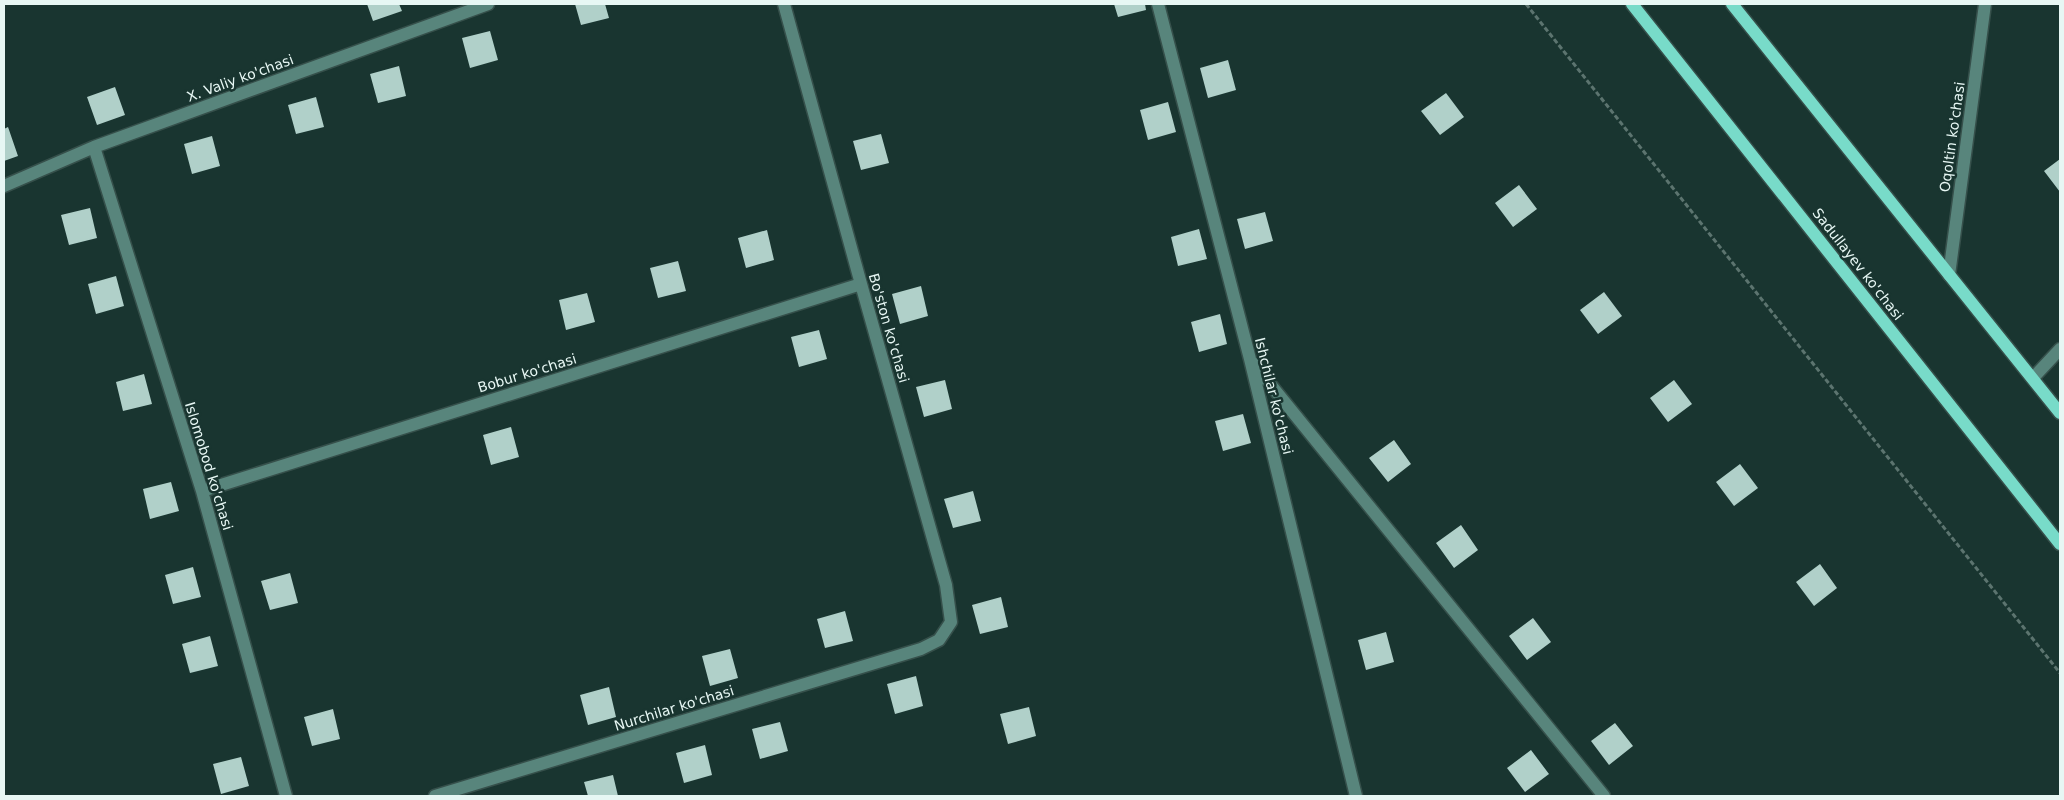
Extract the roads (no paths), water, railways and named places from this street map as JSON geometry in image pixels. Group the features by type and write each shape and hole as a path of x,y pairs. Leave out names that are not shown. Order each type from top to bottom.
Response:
{"main road":[{"name":"Sadullayev ko'chasi","path":"1632,4 2060,544"},
{"path":"1732,4 2034,378 2060,413"}],"street":[{"name":"X. Valiy ko'chasi","path":"4,186 94,147 488,4"},
{"name":"Bo'ston ko'chasi","path":"784,4 946,585 951,622 939,640 922,649"},
{"name":"Ishchilar ko'chasi","path":"1158,4 1250,359 1356,796"},
{"name":"Oqoltin ko'chasi","path":"1949,275 1985,4"},
{"name":"Islomobod ko'chasi","path":"94,147 202,490 286,796"},
{"name":"Bobur ko'chasi","path":"202,490 861,284"},
{"path":"2034,378 2060,348"},
{"path":"1250,359 1604,796"},
{"name":"Nurchilar ko'chasi","path":"435,796 922,649"}]}
